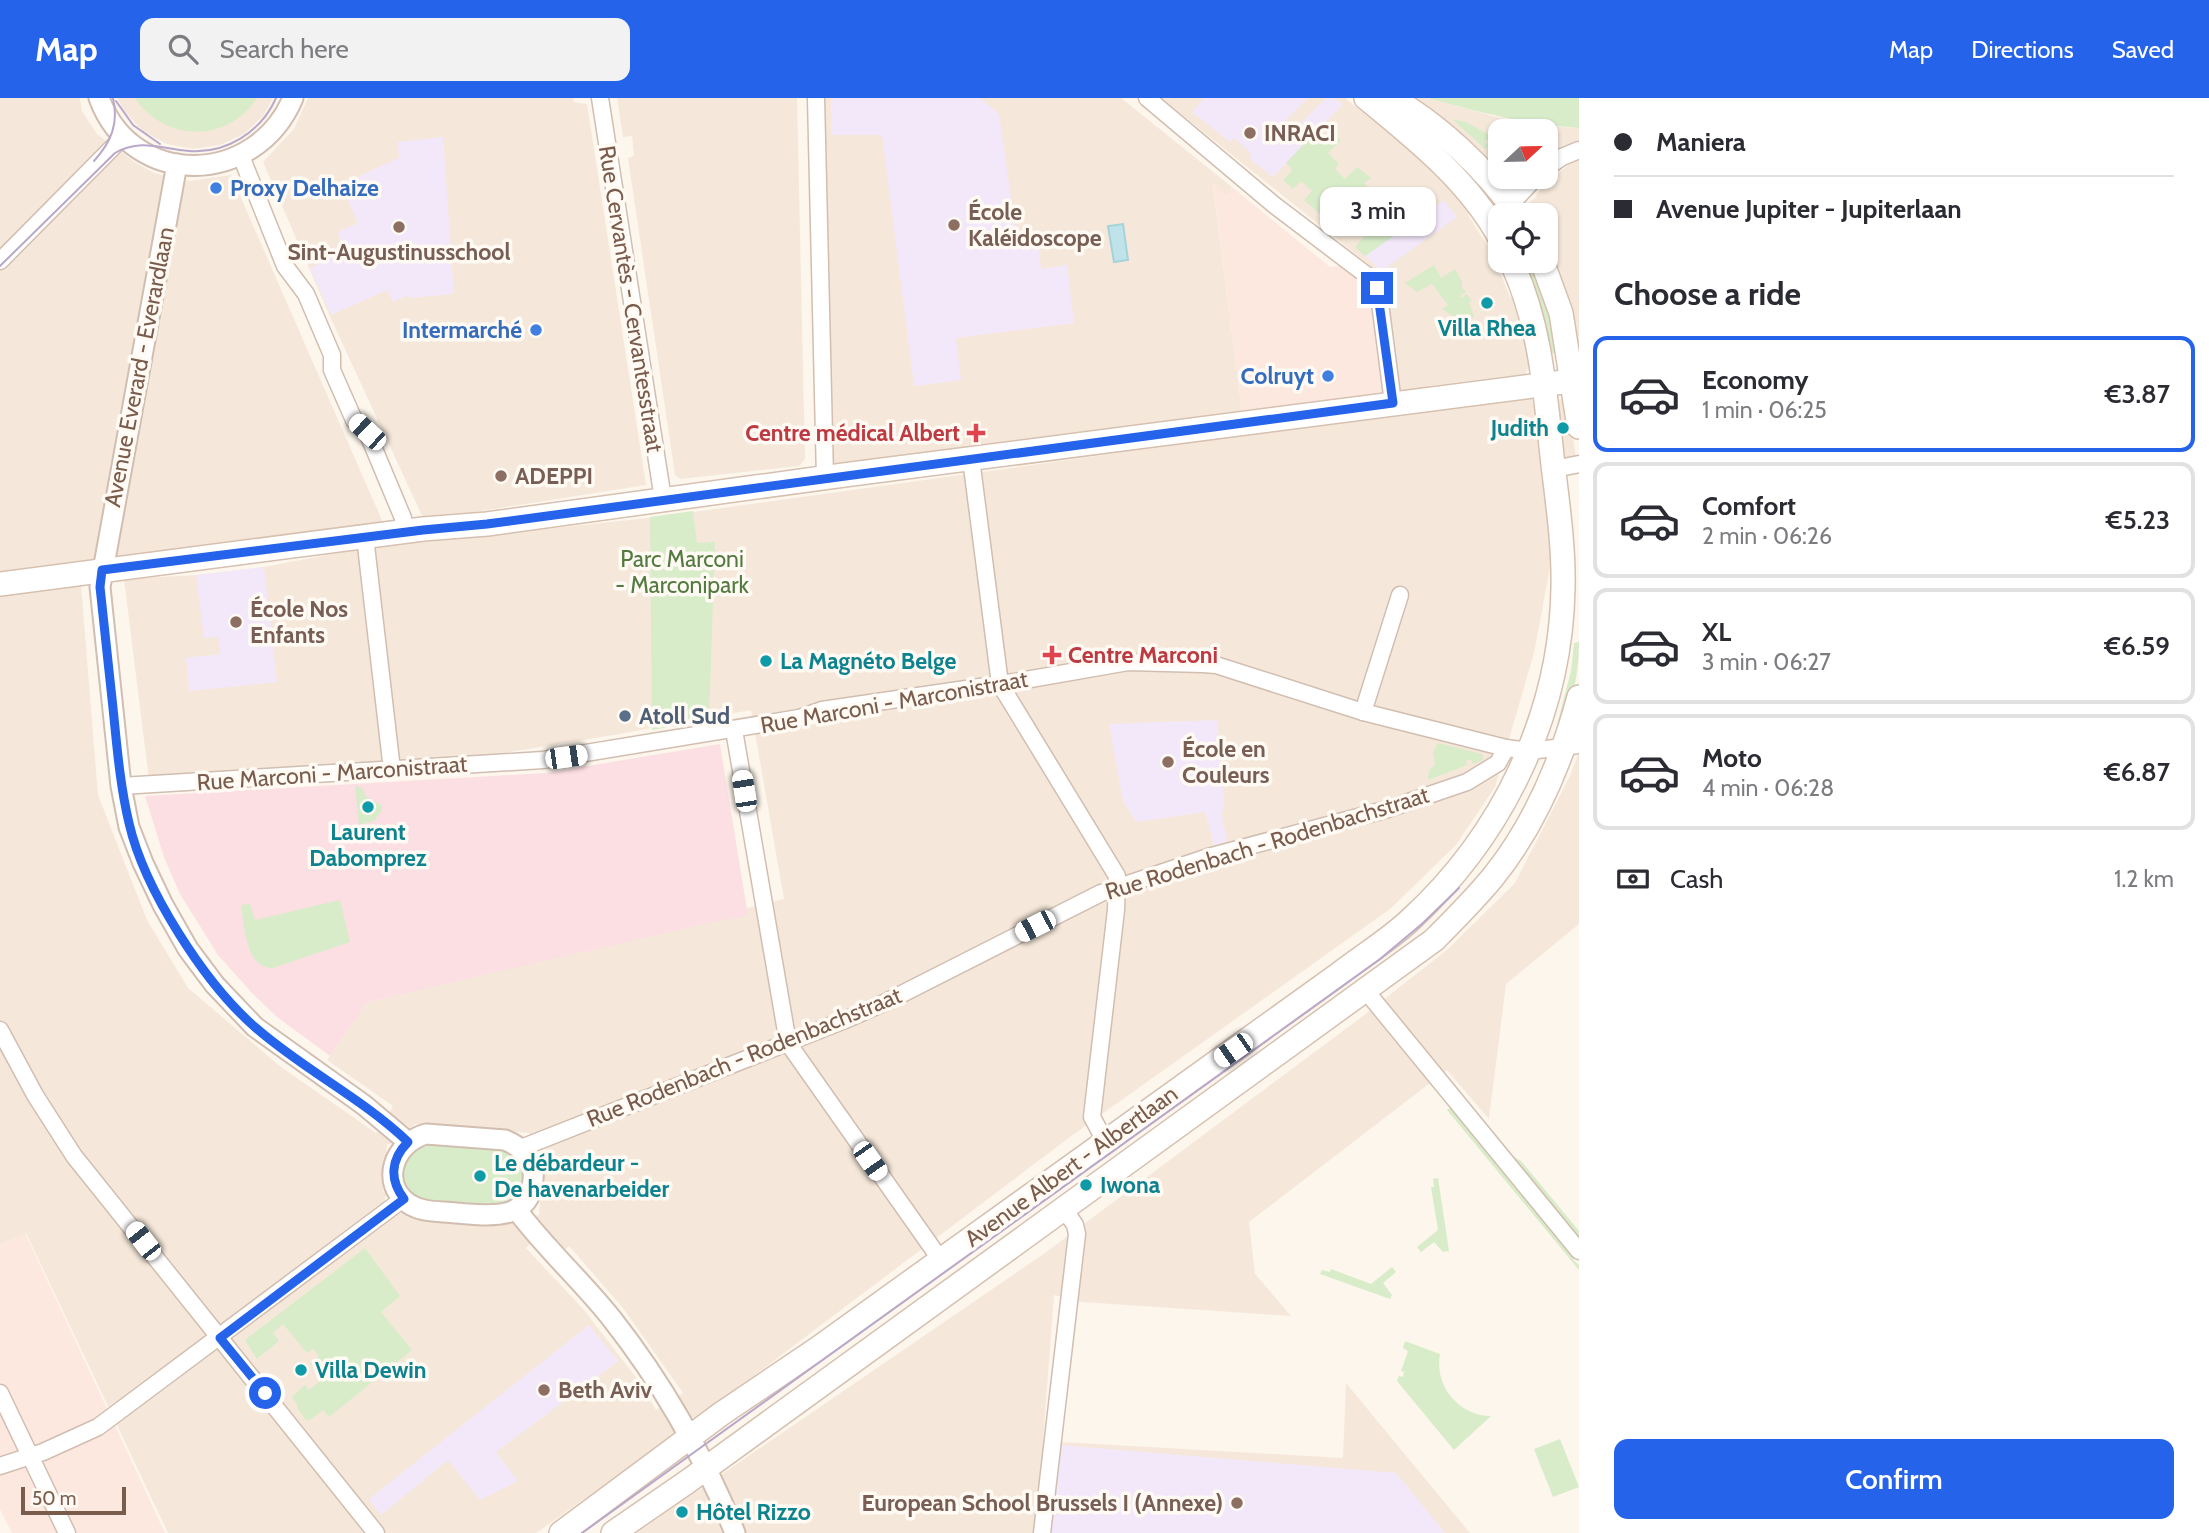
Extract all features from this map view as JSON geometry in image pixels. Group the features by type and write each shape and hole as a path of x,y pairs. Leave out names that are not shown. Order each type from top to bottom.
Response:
{"main road":[{"path":"1366,98 1488,205"},
{"path":"1392,98 1449,140 1478,166 1496,203"},
{"name":"Avenue Albert - Albertlaan","path":"561,1533 721,1414 817,1349 1409,921 1471,853 1497,813 1530,751 1550,691 1560,632 1562,547 1544,385 1533,323 1525,292 1516,273"},
{"path":"1546,273 1561,313 1576,381 1579,427"},
{"path":"0,584 487,524 1576,381"},
{"name":"Avenue Albert - Albertlaan","path":"613,1533 1434,940 1494,875 1535,808 1571,746 1579,697"}],"street":[{"path":"99,98 105,114 123,137 141,151 177,164 197,166 211,165 241,156 280,122 293,98"},
{"name":"Rue Cervantès - Cervantesstraat","path":"600,98 663,499"},
{"path":"816,98 825,478"},
{"path":"1146,98 1273,204 1373,280 1380,303 1393,403"},
{"path":"0,261 123,137"},
{"path":"1558,160 1579,150"},
{"path":"241,156 285,266 306,295 332,355 332,370 354,420 367,432 403,518 405,532"},
{"name":"Avenue Everard - Everardlaan","path":"177,164 100,587 121,786 129,827 163,905 188,948 215,985 255,1027 364,1105 408,1142"},
{"path":"971,459 1000,684 1116,876 1118,886 1092,1117 1105,1141"},
{"path":"1554,469 1579,464"},
{"path":"365,537 392,769"},
{"path":"1363,712 1400,595"},
{"name":"Rue Marconi - Marconistraat","path":"121,786 543,760 734,730 799,718 822,710 1128,662 1216,665 1363,712 1506,748 1530,751"},
{"path":"734,730 788,1044 940,1259"},
{"path":"1530,751 1571,746"},
{"name":"Rue Rodenbach - Rodenbachstraat","path":"521,1148 788,1044 886,1002 968,958 1118,886 1208,857 1388,809 1454,786 1488,770 1497,763 1506,748"},
{"path":"1366,991 1579,1251"},
{"path":"0,1030 35,1095 74,1156 376,1533"},
{"path":"426,1135 505,1140 521,1148 531,1162 534,1181 528,1197 516,1209 499,1215 420,1209 404,1199 395,1184 393,1167 401,1149 408,1142 426,1135"},
{"path":"0,1466 98,1427 404,1199"},
{"path":"516,1209 612,1319 660,1386 706,1468 735,1533"},
{"path":"1042,1533 1077,1234 1076,1225 1064,1209"},
{"path":"0,1393 67,1533"}],"shaded area":[{"path":"0,98 80,98 82,111 97,134 154,173 189,181 231,175 388,534 0,576"},
{"path":"117,98 273,98 263,116 244,134 220,145 193,149 167,144 143,131 125,112"},
{"path":"308,98 573,98 574,102 587,104 646,485 424,520 332,321 263,162 294,129"},
{"path":"617,98 797,98 805,459 799,466 680,479 675,475 628,158 634,156 632,136 623,137"},
{"path":"824,98 1121,98 1232,187 1228,196 1213,185 1242,412 894,457 840,468 831,465"},
{"name":"École Kaléidoscope","path":"831,98 980,98 999,114 1018,247 1038,245 1041,269 1067,265 1074,323 956,338 961,380 914,386 882,135 831,135"},
{"path":"1161,98 1345,98 1411,152 1450,190 1455,190 1470,210 1468,215 1488,245 1488,273 1500,273 1510,297 1515,298 1529,353 1529,365 1525,375 1511,380 1507,376 1429,386 1426,391 1398,388 1386,294 1378,274"},
{"name":"INRACI","path":"1204,98 1308,98 1278,128 1287,137 1326,98 1335,98 1343,104 1273,177 1249,158 1252,154 1234,138 1230,142 1192,112"},
{"path":"1405,98 1428,98 1504,119 1488,119 1488,168"},
{"path":"1558,127 1579,128 1579,143 1558,152"},
{"name":"Sint-Augustinusschool","path":"443,137 454,294 409,298 408,295 393,302 387,290 331,315 310,268 345,252 338,232 358,223 341,184 399,158 398,142"},
{"path":"1579,156 1579,365 1559,284 1558,203 1530,203 1541,189 1558,189 1558,174"},
{"path":"1213,183 1228,196 1232,187 1330,267 1345,265 1362,279 1371,291 1385,391 1381,396 1242,412"},
{"path":"1444,200 1457,217 1382,271 1365,256"},
{"path":"1522,397 1531,399 1539,417 1535,421 1551,562 1534,653 1495,787 1456,845 1390,909 1074,1134 698,1418 688,1416 676,1398 683,1393 623,1308 569,1246 562,1252 535,1221 535,1216 539,1215 543,1158 539,1157 542,1146 530,1137 529,1133 414,1124 414,1128 409,1127 389,1113 393,1106 327,1060 368,1002 784,899 751,710 399,770 149,780 124,579 196,575 264,567 358,549 657,517"},
{"path":"1565,399 1568,402 1576,458 1558,462 1552,401"},
{"name":"École Nos Enfants","path":"264,567 277,682 189,691 186,658 220,654 218,637 204,638 196,575"},
{"path":"81,585 98,795 147,920 188,988 281,1067 376,1133 382,1126 391,1137 391,1144 387,1144 383,1191 387,1192 379,1207 396,1214 407,1213 407,1217 415,1218 415,1214 501,1224 501,1221 509,1221 517,1226 532,1242 526,1248 584,1310 638,1380 656,1410 664,1405 678,1433 536,1533 168,1533 26,1233 0,1245 0,596"},
{"name":"École en Couleurs","path":"1217,720 1224,799 1222,815 1227,841 1214,846 1205,812 1136,822 1123,801 1109,724"},
{"path":"720,744 748,916 368,1002 330,1056 277,1017 218,955 180,894 164,857 145,796 545,773"},
{"path":"1579,752 1579,924 1506,984 1489,1119 1447,1070 1249,1222 1255,1274 1291,1316 1082,1302 1054,1295 1043,1441 1343,1458 1346,1383 1470,1533 636,1533 1045,1253 1359,1019 1448,949 1515,883 1570,776"},
{"path":"25,1233 165,1533 12,1533 0,1509 0,1245"},
{"path":"589,1325 618,1361 496,1452 518,1481 480,1500 448,1460 381,1515 369,1499"},
{"name":"European School Brussels I (Annexe)","path":"1060,1445 1396,1473 1445,1533 1049,1533"}],"green space":[{"path":"135,98 257,98 245,113 230,123 214,130 196,132 179,130 163,123 148,113"},
{"path":"1428,98 1579,98 1579,128 1558,126 1558,119 1512,119"},
{"path":"1452,119 1466,122 1488,134 1488,139 1484,141 1488,146 1485,149"},
{"path":"1316,131 1330,144 1337,137 1341,140 1328,153 1339,164 1335,169 1345,179 1357,167 1371,178 1364,183 1373,193 1337,229 1304,200 1312,191 1301,181 1293,189 1283,180 1291,172 1286,163"},
{"path":"1373,208 1385,224 1401,213 1410,225 1365,256 1355,247 1364,237 1355,223"},
{"path":"1434,265 1441,278 1455,269 1466,292 1460,296 1461,298 1467,294 1472,301 1469,302 1474,317 1461,322 1442,309 1448,305 1432,284 1417,292 1405,283"},
{"path":"1525,273 1540,273 1561,352 1549,354"},
{"name":"Parc Marconi - Marconipark","path":"693,511 697,543 715,542 709,720 652,730 650,517"},
{"path":"1579,642 1577,674 1568,715 1565,725 1557,725 1571,671 1574,643"},
{"path":"1438,743 1482,754 1483,760 1473,764 1471,759 1466,761 1467,765 1428,780 1429,770 1435,765 1433,752"},
{"path":"355,785 381,805 382,810 374,821 359,825"},
{"path":"340,900 350,942 273,968 257,962 248,945 241,905 250,904 255,920"},
{"path":"1451,1107 1575,1258 1573,1260 1579,1265 1579,1270 1447,1110"},
{"path":"426,1143 506,1149 513,1153 522,1167 524,1174 521,1190 511,1202 495,1206 443,1204 419,1198 409,1192 404,1183 403,1170 410,1154"},
{"path":"1514,1157 1521,1161 1579,1231 1579,1239 1513,1159"},
{"path":"1438,1178 1449,1251 1443,1252 1434,1242 1421,1252 1417,1247 1438,1230 1431,1187 1434,1187 1433,1179"},
{"path":"365,1248 400,1296 381,1312 412,1350 329,1417 323,1410 306,1420 292,1397 305,1385 309,1390 319,1382 320,1376 310,1363 319,1356 313,1349 307,1353 283,1324 273,1333 279,1341 257,1359 245,1340"},
{"path":"1392,1267 1396,1272 1383,1283 1392,1295 1390,1299 1320,1274 1322,1270 1330,1272 1331,1269 1371,1284"},
{"path":"1405,1341 1440,1354 1441,1377 1451,1397 1469,1411 1491,1416 1454,1450 1397,1381 1399,1376 1403,1377 1404,1372 1401,1371 1408,1351 1403,1348"},
{"path":"1560,1439 1579,1487 1553,1497 1534,1449"}],"water":[{"path":"1123,224 1128,260 1114,262 1108,226"}],"tram line":[{"path":"94,161 112,132 115,116 113,98"},
{"path":"0,266 115,153 142,145 189,151 229,145 252,131 276,98"},
{"path":"116,101 133,125 160,144"},
{"path":"582,1533 1380,959 1459,888"}],"place":[{"name":"INRACI","path":"1250,133"},
{"name":"Proxy Delhaize","path":"216,188"},
{"name":"École Kaléidoscope","path":"954,225"},
{"name":"Sint-Augustinusschool","path":"399,227"},
{"name":"Villa Rhea","path":"1487,303"},
{"name":"Intermarché","path":"536,330"},
{"name":"Colruyt","path":"1328,376"},
{"name":"Judith","path":"1563,428"},
{"name":"Centre médical Albert","path":"976,433"},
{"name":"ADEPPI","path":"501,476"},
{"name":"École Nos Enfants","path":"236,622"},
{"name":"Centre Marconi","path":"1052,655"},
{"name":"La Magnéto Belge","path":"766,661"},
{"name":"Atoll Sud","path":"625,716"},
{"name":"École en Couleurs","path":"1168,762"},
{"name":"Laurent Dabomprez","path":"368,807"},
{"name":"Le débardeur - De havenarbeider","path":"480,1176"},
{"name":"Iwona","path":"1086,1185"},
{"name":"Villa Dewin","path":"301,1370"},
{"name":"Beth Aviv","path":"544,1390"},
{"name":"European School Brussels I (Annexe)","path":"1237,1503"},
{"name":"Hôtel Rizzo","path":"682,1512"}],"route":[{"path":"265,1393 220,1338 404,1199 395,1184 393,1167 396,1157 408,1142 364,1105 289,1054 255,1027 215,985 188,948 163,905 129,827 121,786 100,587 102,570 487,524 1393,403 1377,288"}]}
